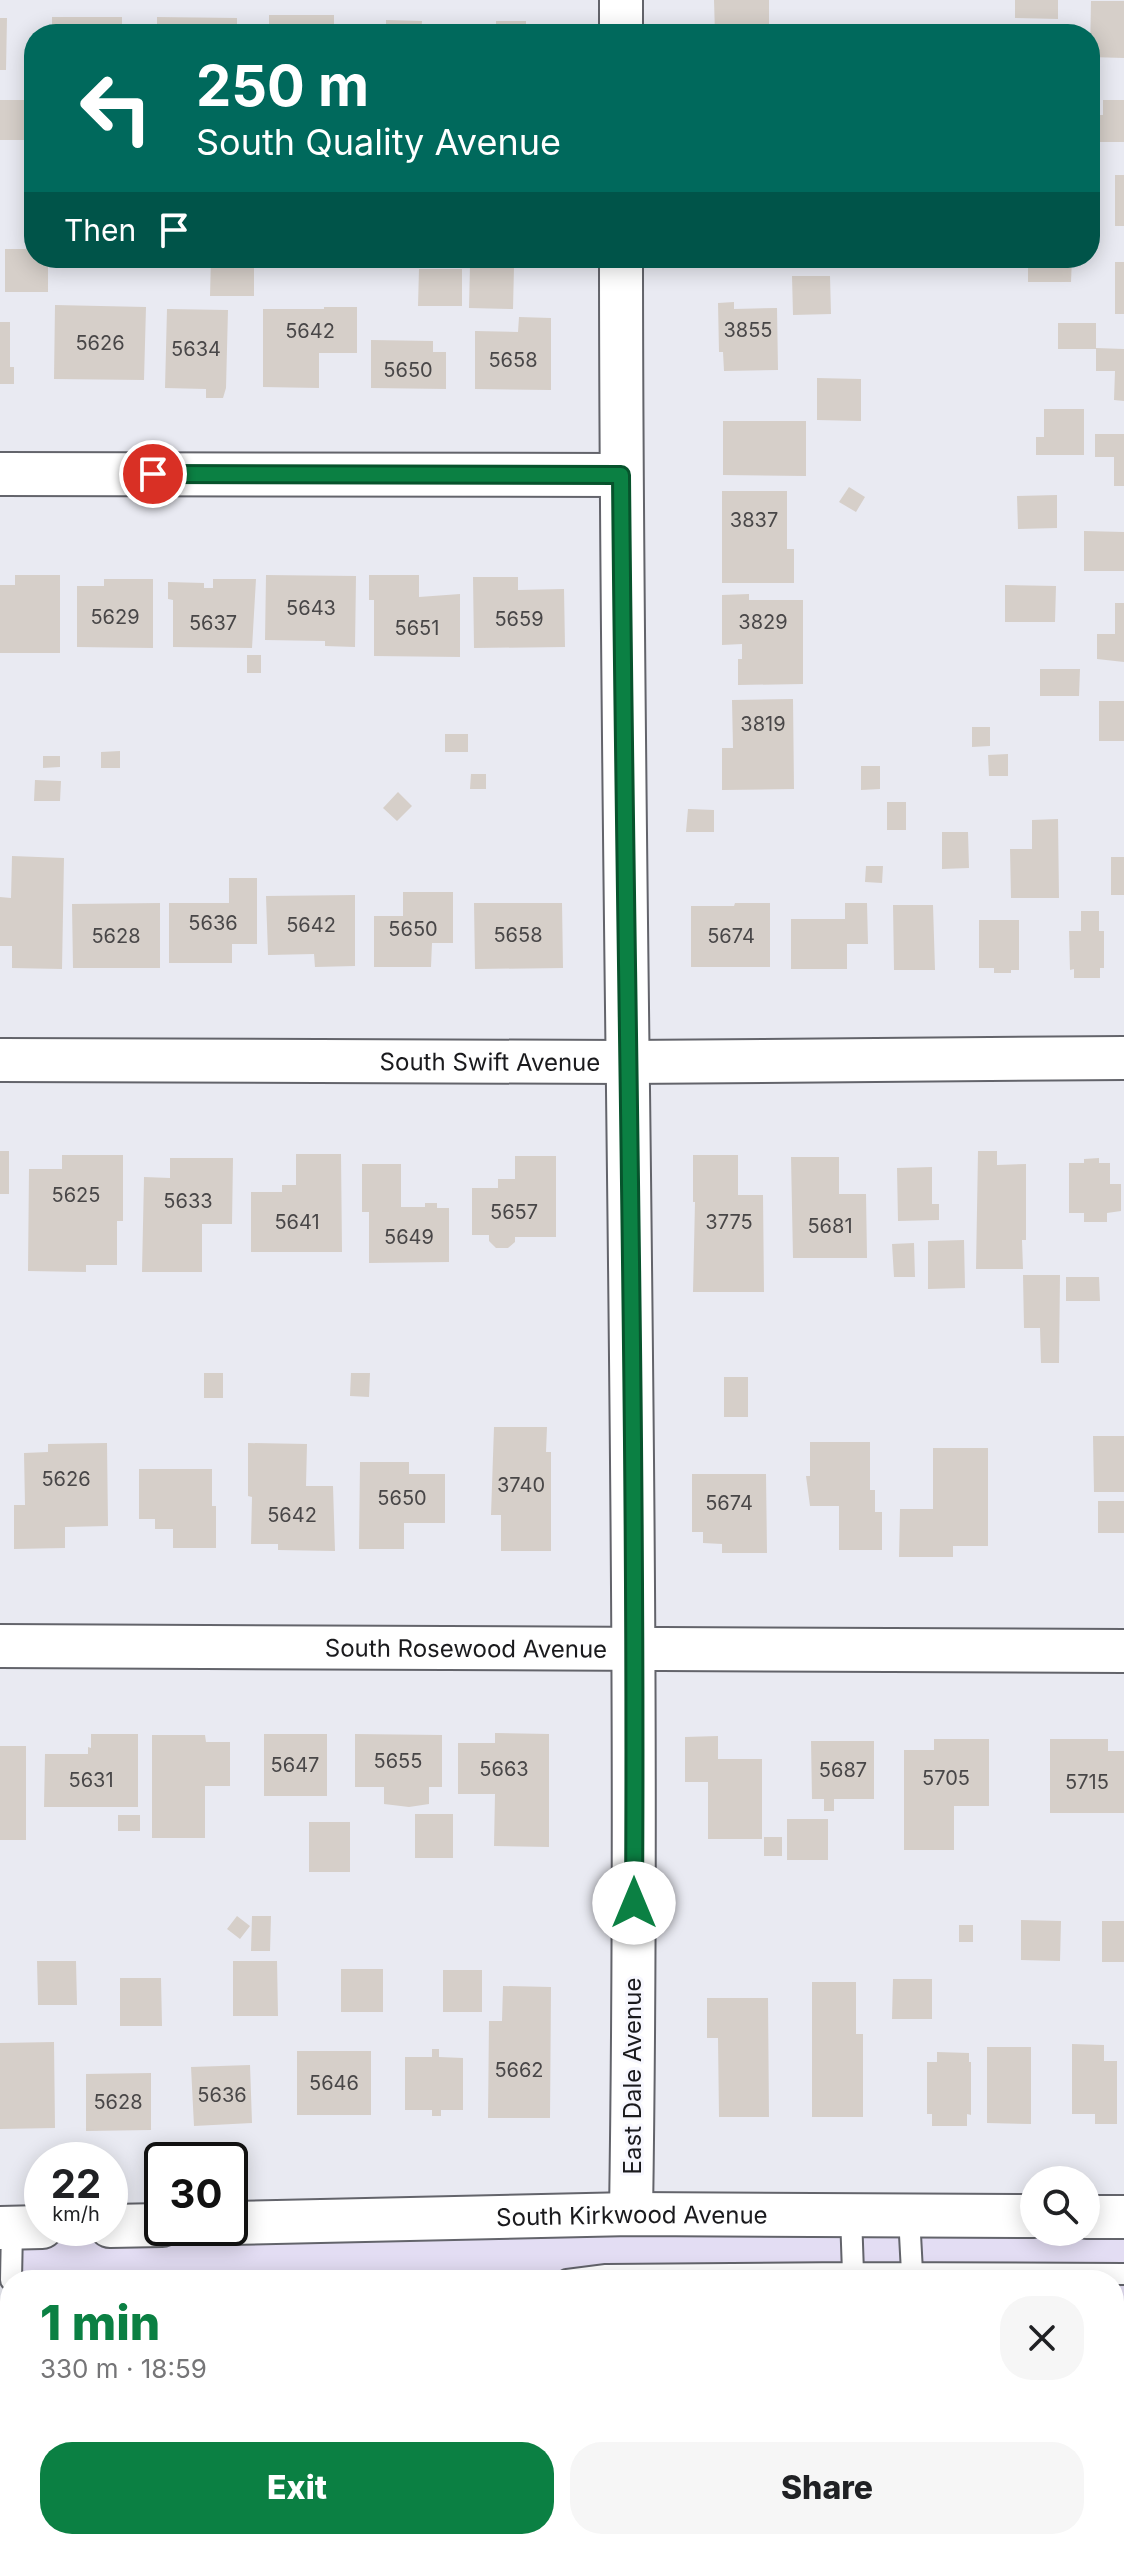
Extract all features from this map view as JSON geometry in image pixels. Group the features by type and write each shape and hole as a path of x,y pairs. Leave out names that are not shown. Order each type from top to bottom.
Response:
{"street":[{"path":"621,0 621,24"},
{"name":"East Dale Avenue","path":"621,268 626,1062 635,1648 631,2214"},
{"path":"0,474 621,475"},
{"name":"South Swift Avenue","path":"0,1060 626,1062 1124,1058"},
{"name":"South Rosewood Avenue","path":"0,1646 1124,1651"},
{"name":"South Kirkwood Avenue","path":"248,2223 631,2214 1020,2216"},
{"path":"1100,2217 1124,2217"}],"lane":[{"path":"851,2215 853,2270"},
{"path":"909,2216 912,2270"},
{"path":"12,2270 18,2228"}],"shaded area":[{"path":"1124,2217 1124,2270 11,2270 12,2228 24,2228 24,2246 128,2246 128,2228 144,2228 144,2246 248,2246 248,2229 1020,2232 1020,2246 1100,2246 1100,2226"}],"building":[{"path":"714,0 769,0 769,24 715,24"},
{"path":"1015,0 1058,0 1058,19 1015,18"},
{"path":"1091,1 1124,1 1124,58 1100,57 1100,24 1091,24"},
{"path":"269,15 334,15 334,24 269,24"},
{"path":"52,17 122,17 122,24 52,24"},
{"path":"157,17 237,18 237,24 157,24"},
{"path":"0,18 7,18 6,70 0,70"},
{"path":"386,20 422,21 422,24 386,24"},
{"path":"496,21 526,21 526,24 496,24"},
{"path":"0,100 24,100 24,140 0,140"},
{"path":"1103,100 1124,100 1124,142 1100,142 1100,115 1103,115"},
{"path":"1115,175 1124,175 1124,226 1115,226"},
{"path":"5,249 24,249 24,268 48,268 48,292 5,292"},
{"path":"1115,262 1124,262 1124,314 1115,314"},
{"path":"211,268 254,268 254,296 210,296"},
{"path":"470,268 514,268 513,309 469,308"},
{"path":"1028,268 1072,268 1071,282 1028,282"},
{"path":"419,269 462,269 462,306 418,306"},
{"path":"792,276 830,276 831,314 793,315"},
{"path":"734,302 734,309 777,308 778,370 724,371 723,352 719,352 718,303"},
{"path":"55,305 146,307 144,380 54,379"},
{"path":"357,307 357,353 319,353 319,388 263,387 263,309"},
{"path":"167,309 228,310 226,388 223,398 206,398 206,389 165,388"},
{"path":"519,317 551,318 551,390 475,389 475,331 518,332"},
{"path":"0,322 10,322 10,367 14,367 14,384 0,384"},
{"path":"1058,323 1096,323 1096,348 1124,349 1124,401 1114,400 1115,371 1096,371 1096,349 1058,349"},
{"path":"371,340 433,341 433,352 446,352 446,389 371,388"},
{"path":"817,378 861,379 861,421 817,420"},
{"path":"1044,409 1084,409 1084,455 1036,455 1036,437 1044,437"},
{"path":"723,421 806,421 806,476 723,475"},
{"path":"1095,434 1124,434 1124,486 1114,486 1114,457 1095,457"},
{"path":"849,487 865,497 856,512 839,502"},
{"path":"722,491 787,491 787,549 794,549 794,583 722,583"},
{"path":"1057,495 1057,528 1018,529 1017,496"},
{"path":"1084,531 1124,532 1124,571 1084,571"},
{"path":"15,575 60,575 60,653 0,653 0,585 15,585"},
{"path":"266,575 356,576 355,647 325,646 325,641 265,640"},
{"path":"369,575 419,575 419,597 460,594 460,657 374,656 374,600 369,600"},
{"path":"473,577 518,577 518,590 564,589 565,647 474,648"},
{"path":"104,579 153,579 153,648 77,647 77,586 104,586"},
{"path":"213,579 256,579 252,648 173,647 173,600 168,599 168,582 204,583 204,588 213,588"},
{"path":"1005,585 1056,586 1055,622 1005,622"},
{"path":"749,594 749,600 803,600 803,684 738,685 738,659 742,659 742,644 722,645 722,595"},
{"path":"1115,603 1124,603 1124,662 1097,659 1097,634 1115,634"},
{"path":"247,655 261,655 261,673 247,673"},
{"path":"1040,669 1080,669 1079,696 1040,696"},
{"path":"793,699 794,789 722,790 722,748 733,748 732,700"},
{"path":"1099,701 1124,701 1124,741 1099,741"},
{"path":"972,727 990,727 990,746 972,747"},
{"path":"445,734 468,734 468,752 445,752"},
{"path":"120,751 120,768 101,768 101,752"},
{"path":"1008,754 1008,776 989,776 988,755"},
{"path":"43,756 60,756 60,767 43,768"},
{"path":"861,766 880,766 880,789 861,790"},
{"path":"471,774 486,774 486,789 470,789"},
{"path":"35,780 61,781 60,801 34,801"},
{"path":"398,792 412,806 397,821 383,808"},
{"path":"887,802 906,802 906,830 887,830"},
{"path":"688,809 714,810 714,832 686,832"},
{"path":"1058,819 1059,898 1011,898 1010,849 1032,849 1032,820"},
{"path":"942,832 968,832 969,868 942,869"},
{"path":"12,856 64,858 62,969 12,968 12,946 0,946 0,897 11,898"},
{"path":"1111,857 1124,857 1124,895 1111,895"},
{"path":"866,866 883,866 882,883 865,882"},
{"path":"229,878 257,878 257,944 232,944 232,963 169,963 169,903 229,903"},
{"path":"403,892 453,892 453,943 432,943 431,967 374,967 374,916 403,916"},
{"path":"355,895 355,966 315,967 314,954 268,955 266,896"},
{"path":"160,903 160,968 73,968 72,904"},
{"path":"474,903 562,903 563,968 475,969"},
{"path":"735,903 770,903 770,967 691,967 691,906 734,906"},
{"path":"845,903 867,903 868,944 847,944 847,969 791,969 791,919 845,919"},
{"path":"893,905 933,905 935,970 894,970"},
{"path":"1081,911 1099,911 1099,931 1104,931 1104,968 1100,968 1100,978 1074,978 1074,969 1070,970 1069,931 1081,931"},
{"path":"979,920 1019,920 1019,970 994,973 994,968 979,968"},
{"path":"0,1151 9,1151 9,1194 0,1194"},
{"path":"978,1151 997,1151 997,1165 1026,1164 1023,1269 976,1269"},
{"path":"296,1154 341,1154 342,1252 251,1252 251,1192 282,1192 282,1185 296,1185"},
{"path":"62,1155 123,1155 123,1221 117,1221 117,1265 86,1265 86,1272 28,1271 29,1169 62,1169"},
{"path":"693,1155 738,1155 738,1195 763,1195 764,1292 693,1292"},
{"path":"515,1156 556,1156 556,1237 515,1237 515,1242 508,1248 496,1248 489,1241 489,1235 472,1235 472,1188 498,1188 498,1179 515,1179"},
{"path":"791,1157 839,1157 839,1194 866,1194 867,1258 793,1258"},
{"path":"170,1158 233,1158 232,1224 202,1224 202,1272 142,1272 144,1177 170,1178"},
{"path":"1099,1158 1099,1163 1110,1163 1110,1184 1121,1184 1121,1211 1107,1213 1107,1222 1084,1222 1084,1213 1069,1213 1069,1163 1084,1163 1084,1159"},
{"path":"362,1164 401,1164 401,1207 425,1207 425,1203 437,1203 437,1208 449,1208 449,1262 369,1263 369,1212 362,1212"},
{"path":"932,1167 932,1204 939,1204 939,1220 898,1221 897,1168"},
{"path":"964,1240 965,1288 928,1289 928,1241"},
{"path":"914,1243 915,1277 894,1277 892,1244"},
{"path":"1023,1275 1060,1275 1059,1363 1041,1363 1040,1328 1024,1328"},
{"path":"1066,1277 1099,1277 1100,1301 1066,1301"},
{"path":"204,1373 223,1373 223,1398 204,1398"},
{"path":"351,1373 370,1373 369,1397 350,1396"},
{"path":"724,1377 748,1377 748,1417 724,1417"},
{"path":"494,1427 547,1427 546,1452 551,1452 551,1551 501,1551 501,1515 491,1515"},
{"path":"1093,1436 1124,1436 1124,1492 1094,1492"},
{"path":"810,1442 870,1442 870,1490 875,1490 875,1512 882,1512 882,1550 839,1550 839,1506 810,1506 806,1476 810,1476"},
{"path":"107,1443 108,1526 65,1527 65,1548 14,1549 14,1505 25,1505 24,1453 48,1452 48,1444"},
{"path":"248,1443 307,1444 306,1486 333,1486 335,1551 278,1550 278,1544 251,1544"},
{"path":"933,1448 988,1448 988,1546 953,1546 953,1557 899,1557 900,1509 933,1509"},
{"path":"360,1462 409,1462 409,1474 445,1474 445,1523 404,1523 404,1549 359,1549"},
{"path":"139,1469 212,1469 216,1548 173,1548 173,1529 155,1529 155,1519 139,1519"},
{"path":"692,1474 766,1474 767,1553 722,1553 722,1544 703,1543 703,1532 692,1532"},
{"path":"1098,1501 1124,1501 1124,1533 1098,1533"},
{"path":"495,1733 549,1734 549,1847 494,1846 495,1794 458,1794 458,1743 495,1743"},
{"path":"91,1734 138,1734 138,1807 44,1807 45,1754 88,1754"},
{"path":"264,1734 327,1734 327,1796 264,1796"},
{"path":"355,1734 442,1735 442,1787 429,1787 429,1804 409,1807 384,1804 384,1787 355,1787"},
{"path":"152,1735 205,1735 206,1742 230,1742 230,1786 205,1786 205,1838 152,1838"},
{"path":"718,1736 718,1759 762,1759 762,1839 708,1839 708,1782 685,1782 685,1737"},
{"path":"934,1739 989,1739 989,1806 954,1806 954,1850 904,1850 904,1750 934,1750"},
{"path":"1050,1739 1108,1739 1108,1751 1124,1751 1124,1813 1050,1813"},
{"path":"811,1741 874,1741 874,1799 834,1799 834,1811 824,1811 824,1799 812,1799"},
{"path":"0,1746 26,1746 26,1840 0,1840"},
{"path":"415,1814 453,1814 453,1858 415,1858"},
{"path":"118,1815 140,1815 140,1831 118,1831"},
{"path":"787,1819 828,1819 828,1860 787,1860"},
{"path":"309,1822 350,1822 350,1872 309,1872"},
{"path":"764,1837 782,1837 782,1856 764,1856"},
{"path":"237,1916 250,1926 240,1939 227,1929"},
{"path":"252,1916 271,1916 270,1951 251,1951"},
{"path":"1021,1920 1061,1921 1060,1961 1021,1960"},
{"path":"1102,1921 1124,1921 1124,1962 1102,1962"},
{"path":"959,1925 973,1925 973,1942 959,1942"},
{"path":"37,1961 76,1961 77,2005 38,2005"},
{"path":"233,1961 277,1961 278,2016 233,2016"},
{"path":"341,1969 383,1969 383,2012 341,2012"},
{"path":"443,1970 482,1970 482,2012 443,2012"},
{"path":"120,1978 161,1978 162,2026 120,2026"},
{"path":"893,1979 932,1979 932,2019 892,2019"},
{"path":"812,1982 856,1982 856,2034 863,2034 863,2117 812,2117"},
{"path":"503,1986 551,1987 550,2118 488,2118 489,2021 502,2021"},
{"path":"707,1998 768,1998 769,2117 719,2117 718,2038 707,2038"},
{"path":"54,2042 55,2128 0,2129 0,2043"},
{"path":"1072,2044 1104,2045 1104,2061 1117,2061 1117,2124 1095,2124 1095,2114 1072,2114"},
{"path":"987,2047 1031,2047 1031,2124 987,2123"},
{"path":"432,2049 439,2049 439,2057 463,2058 463,2110 441,2110 441,2116 432,2116 432,2110 405,2110 405,2057 432,2057"},
{"path":"297,2051 371,2051 371,2115 297,2115"},
{"path":"937,2052 969,2053 971,2115 967,2114 967,2126 932,2126 932,2114 927,2114 927,2062 937,2062"},
{"path":"250,2065 252,2123 194,2126 191,2067"},
{"path":"151,2073 151,2130 86,2131 86,2074"}],"route":[{"path":"153,474 621,475 635,1648 634,1903"}]}
